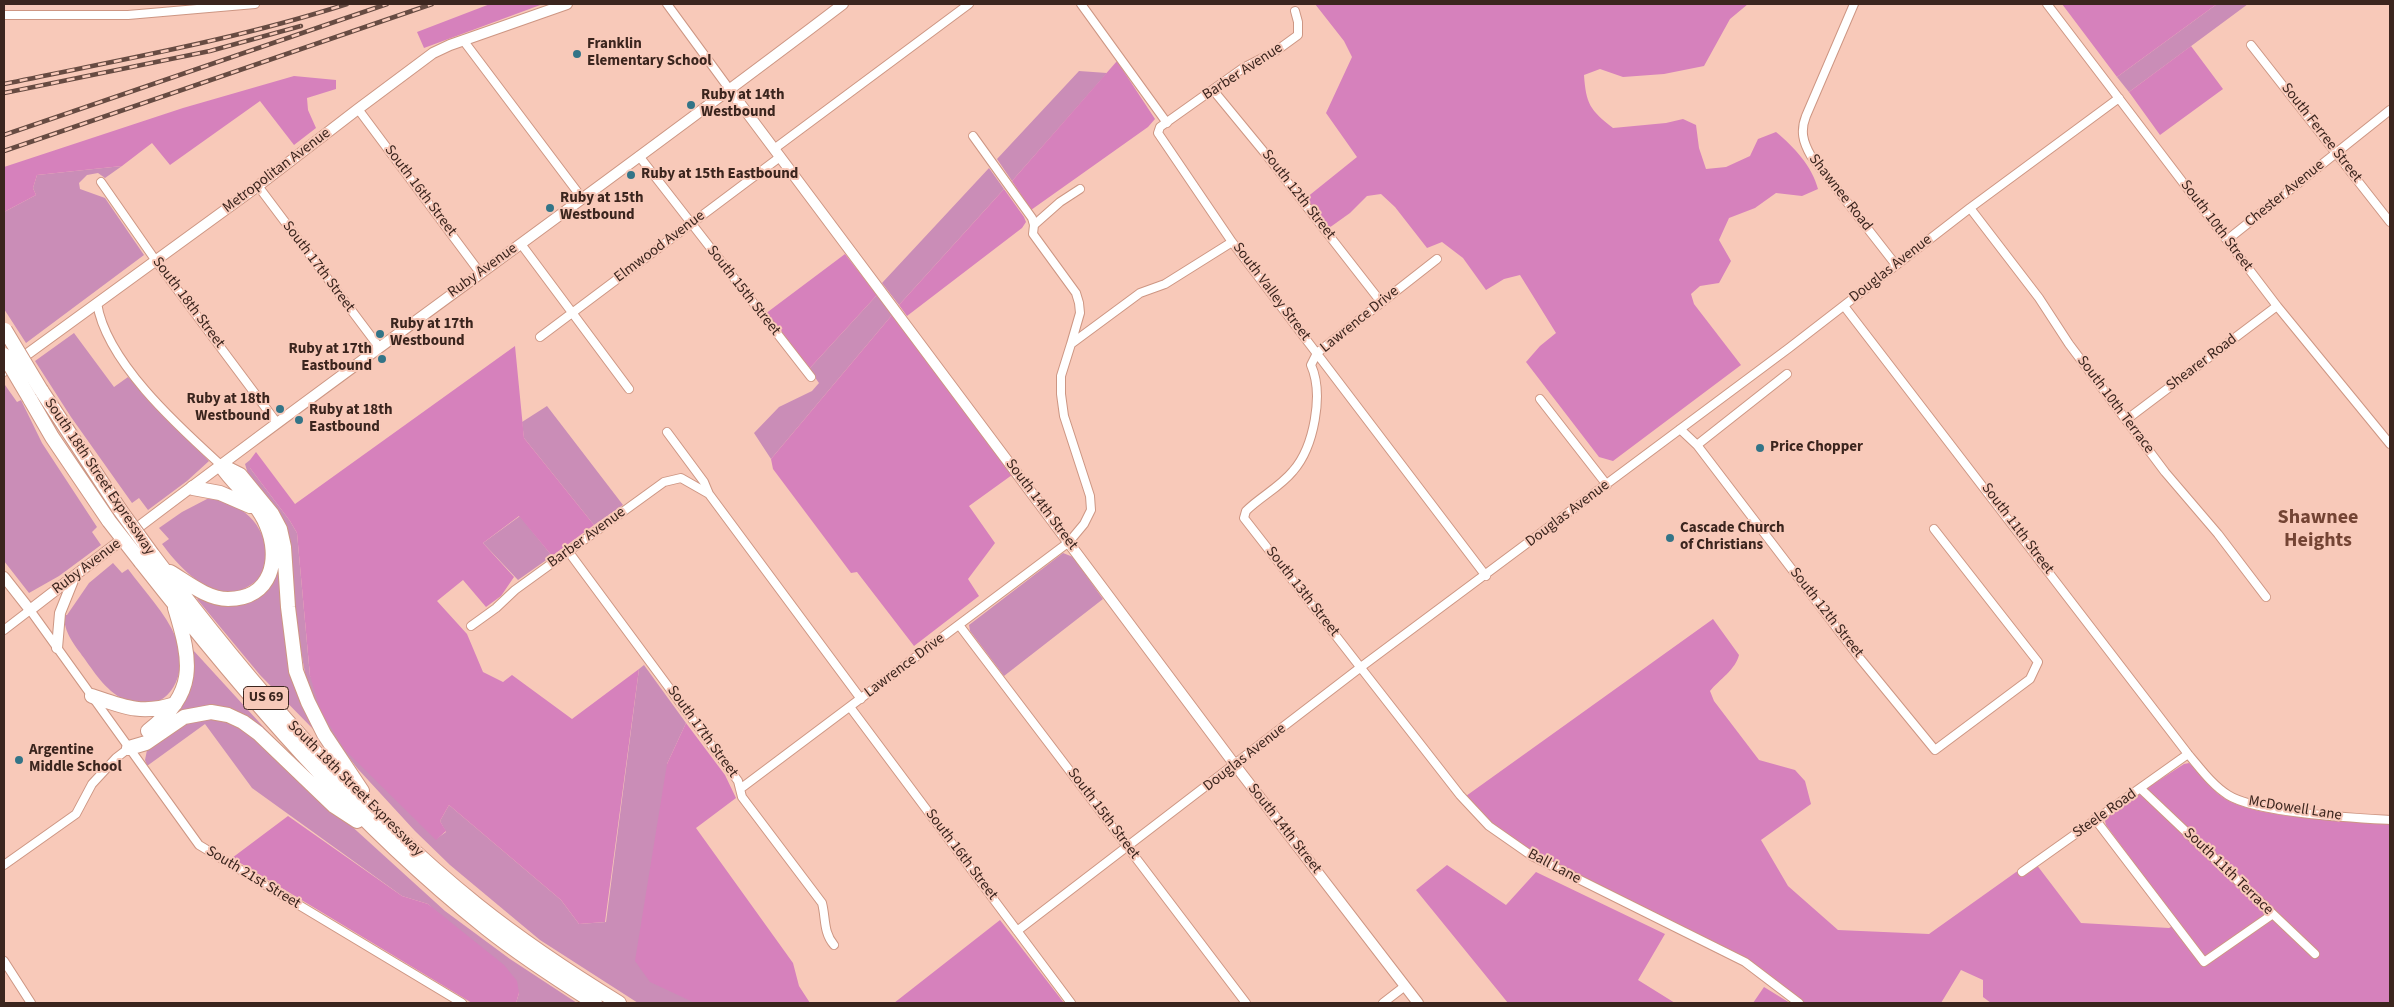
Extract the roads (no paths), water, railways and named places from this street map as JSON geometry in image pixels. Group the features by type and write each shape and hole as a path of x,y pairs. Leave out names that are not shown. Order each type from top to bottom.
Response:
{"highway":[{"name":"South 18th Street Expressway","path":"4,329 41,390 120,510 173,603 275,726 329,785 387,841 486,928 538,967 594,1003"},
{"name":"South 18th Street Expressway","path":"4,355 52,437 109,520 146,558 162,568 268,700 380,819 476,904 527,944 619,1003"},
{"path":"162,568 214,597 227,599 250,594 262,586 270,574 274,559 266,524 258,510 232,481 222,466"},
{"path":"222,466 240,475 272,514 280,529 284,546 288,607 296,671 308,702 324,734 380,819"},
{"path":"193,488 220,493 258,510"},
{"path":"129,748 166,716 182,692 187,675 185,642 173,603"},
{"path":"92,696 139,711 158,710 175,704"},
{"path":"129,748 146,743 184,717 211,712 228,715 243,722 258,733 334,806 387,841"}],"street":[{"path":"4,15 128,16 255,4"},
{"name":"Metropolitan Avenue","path":"4,371 258,186 433,53 463,40 568,4"},
{"name":"South 14th Street","path":"667,4 1235,766 1418,1003"},
{"name":"Ruby Avenue","path":"4,630 277,423 730,90 843,4"},
{"name":"Elmwood Avenue","path":"540,337 691,225 777,153 969,4"},
{"path":"1081,4 1166,123"},
{"name":"Shawnee Road","path":"1854,4 1806,116 1803,124 1803,138 1810,156 1896,265"},
{"name":"South 10th Street","path":"2047,4 2277,306 2390,444"},
{"name":"Barber Avenue","path":"1166,123 1298,35 1298,22 1295,11"},
{"path":"463,40 582,198"},
{"name":"South Ferree Street","path":"2251,46 2337,152 2390,222"},
{"name":"South 12th Street","path":"1213,90 1381,302"},
{"name":"Douglas Avenue","path":"1017,931 1235,766 1361,667 1486,576 1844,306 1970,208 2120,98"},
{"name":"South 16th Street","path":"358,109 481,274"},
{"name":"Chester Avenue","path":"2227,240 2390,110"},
{"name":"South Valley Street","path":"1166,123 1160,127 1159,136 1232,242 1486,576"},
{"path":"973,136 1032,218 1033,234 1076,293 1080,313 1071,344"},
{"name":"South 15th Street","path":"639,156 811,377"},
{"name":"South 18th Street","path":"101,182 156,261 277,423"},
{"name":"South 17th Street","path":"258,186 379,347"},
{"path":"1034,226 1060,202 1080,189"},
{"name":"South 10th Terrace","path":"1970,208 2040,298 2069,344 2165,472 2224,541 2266,597"},
{"path":"1071,344 1140,293 1164,284 1232,242"},
{"path":"521,244 629,388"},
{"name":"Lawrence Drive","path":"1244,518 1246,511 1293,472 1304,456 1317,410 1318,385 1311,365 1317,353 1437,259"},
{"path":"97,303 99,319 113,348 147,391 193,440 222,466"},
{"name":"South 11th Street","path":"1844,306 2188,754"},
{"name":"Shearer Road","path":"2126,420 2277,306"},
{"name":"Lawrence Drive","path":"740,789 1069,542 1084,524 1091,510 1090,496 1064,416 1061,394 1061,376 1071,344"},
{"path":"1697,445 1787,374"},
{"path":"1540,399 1607,485"},
{"name":"South 12th Street","path":"1680,429 1697,445 1858,656 1935,750 2030,679 2038,662 1934,528"},
{"path":"667,432 704,482 709,494 861,699"},
{"name":"Barber Avenue","path":"471,626 568,551 664,482 681,478 709,494"},
{"name":"South 13th Street","path":"1244,518 1361,667"},
{"name":"South 17th Street","path":"568,551 738,781 742,797 822,903 825,914 825,930 834,945"},
{"path":"57,648 60,612 76,575"},
{"name":"South 21st Street","path":"4,577 30,610 199,845 462,1003"},
{"name":"South 15th Street","path":"959,625 1246,1003"},
{"name":"Ball Lane","path":"1361,667 1460,795 1489,826 1532,856 1745,962 1799,1003"},
{"name":"South 16th Street","path":"850,708 1072,1003"},
{"path":"4,865 76,814 92,784 116,758 129,748"},
{"name":"Steele Road","path":"2022,872 2188,754"},
{"name":"McDowell Lane","path":"2188,754 2228,796 2255,806 2356,818 2390,820"},
{"name":"South 11th Terrace","path":"2141,789 2315,954"},
{"path":"2095,819 2204,962 2273,914"},
{"path":"4,961 32,1003"},
{"path":"1383,1003 1405,986"}],"railway":[{"path":"4,84 220,39 347,4"},
{"path":"4,135 387,4"},
{"path":"4,151 432,4"},
{"path":"4,93 210,51 301,26"}],"place":[{"name":"Franklin Elementary School","path":"577,54"},
{"name":"Ruby at 14th Westbound","path":"691,105"},
{"name":"Ruby at 15th Eastbound","path":"631,175"},
{"name":"Ruby at 15th Westbound","path":"550,208"},
{"name":"Ruby at 17th Westbound","path":"380,334"},
{"name":"Ruby at 17th Eastbound","path":"382,359"},
{"name":"Ruby at 18th Westbound","path":"280,409"},
{"name":"Ruby at 18th Eastbound","path":"299,420"},
{"name":"Price Chopper","path":"1760,448"},
{"name":"Cascade Church of Christians","path":"1670,538"},
{"name":"Argentine Middle School","path":"19,760"}],"district":[{"name":"Shawnee Heights","path":"2318,530"}]}
